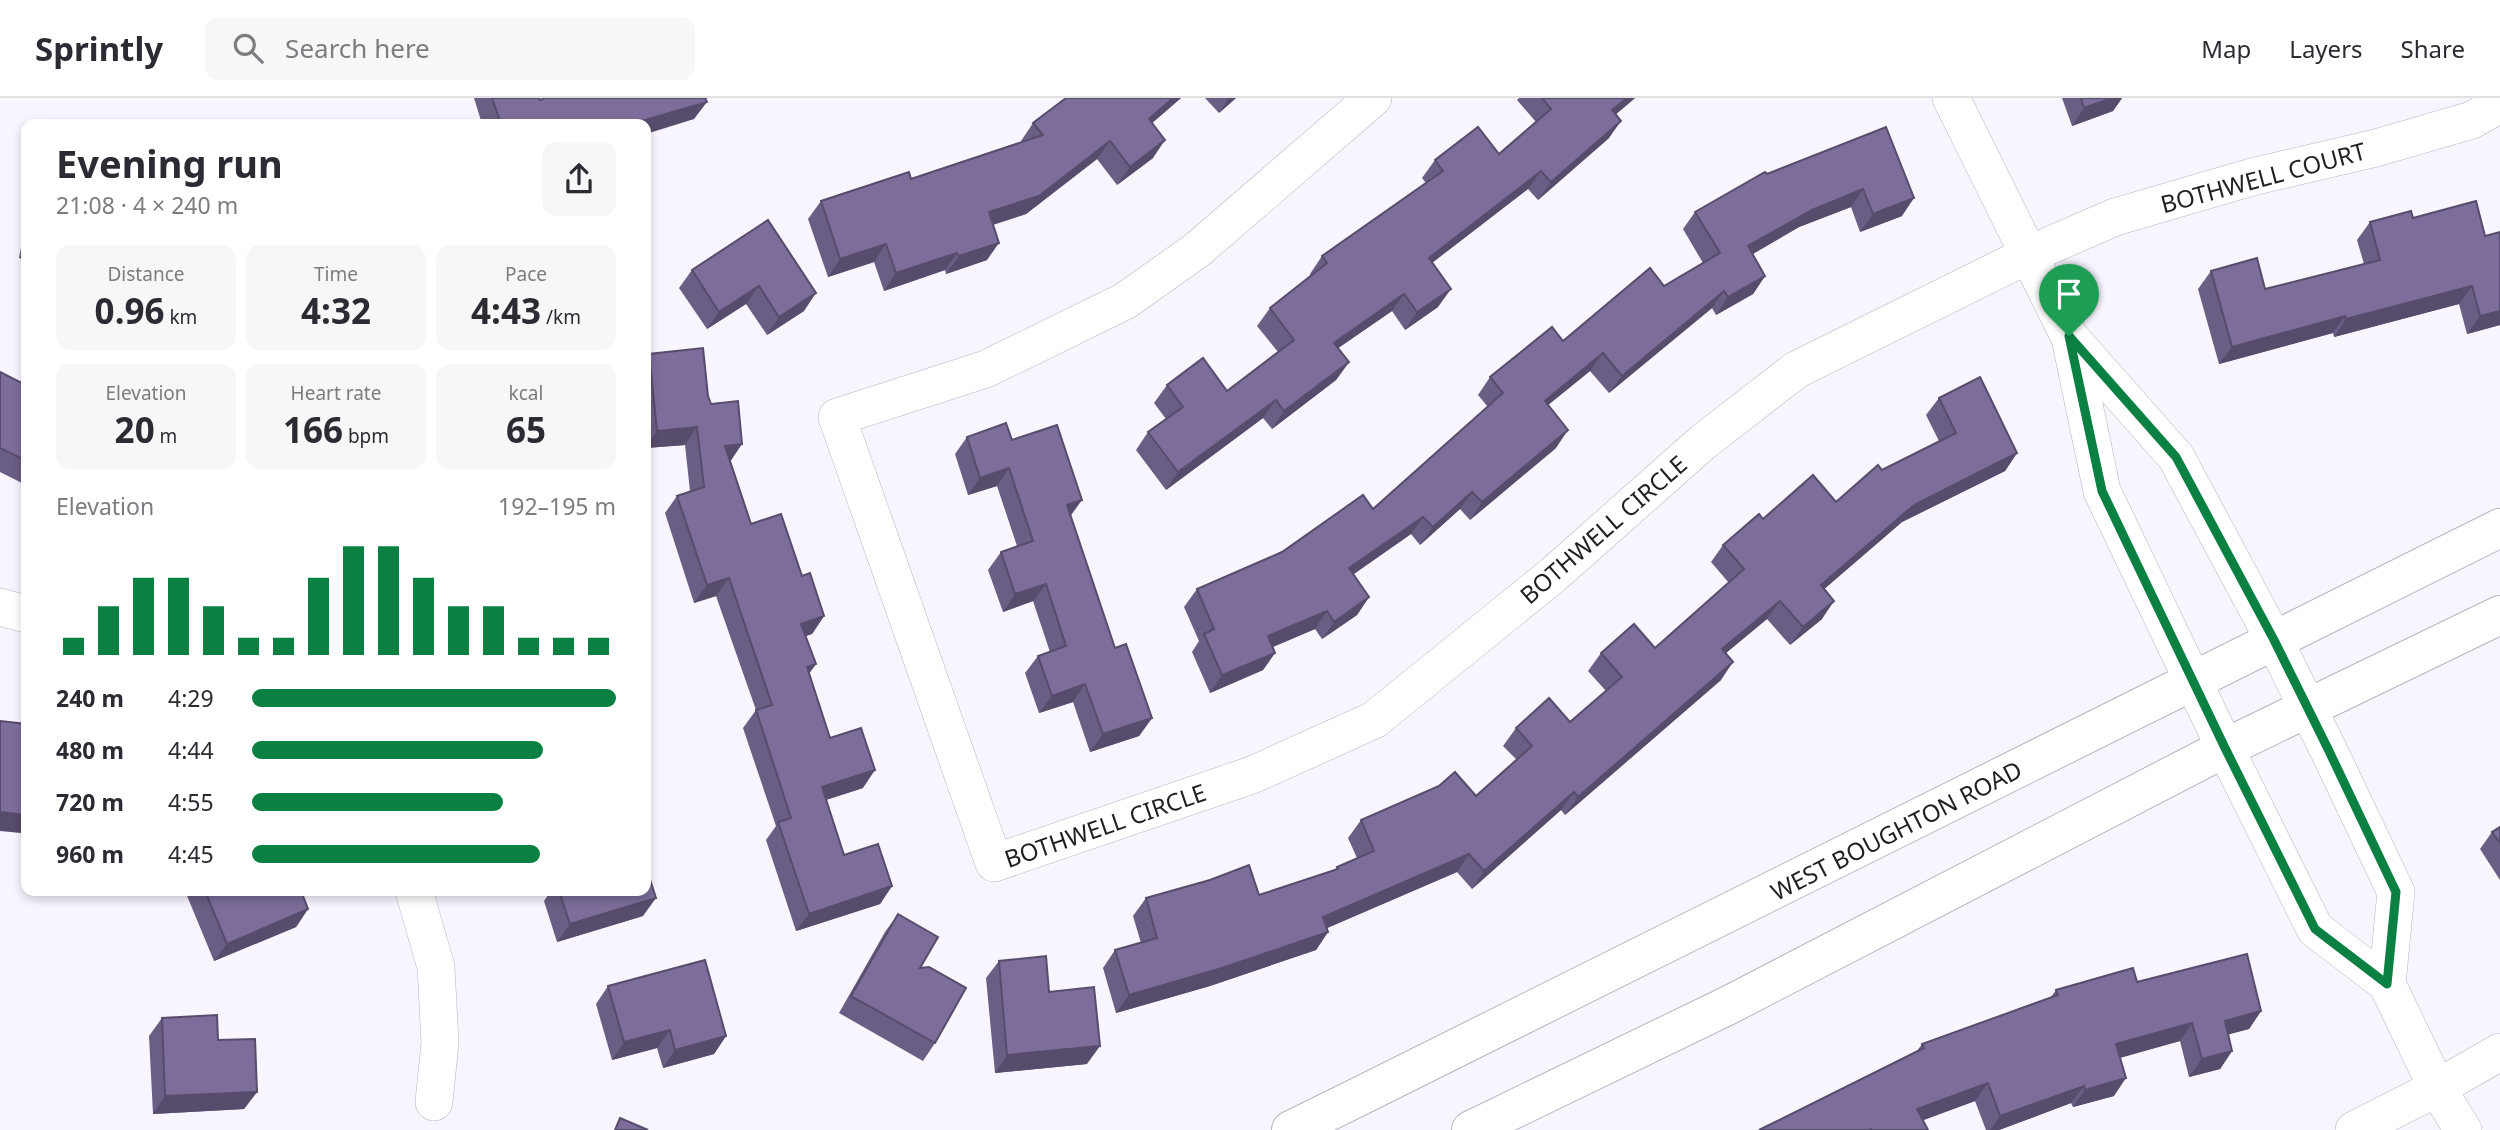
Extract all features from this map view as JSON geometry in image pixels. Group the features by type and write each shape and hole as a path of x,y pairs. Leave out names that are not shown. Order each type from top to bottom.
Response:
{"main road":[{"name":"WEST BOUGHTON ROAD","path":"1291,1130 2500,528"},
{"path":"1471,1130 1727,1006 2225,748 2500,615"}],"street":[{"name":"BOTHWELL CIRCLE","path":"1373,98 1197,250 1125,301 986,369 837,417 994,863 1252,775 1374,720 1553,575 1703,442 1796,370 2028,255"},
{"path":"1951,98 2069,336 2176,457 2308,709 2396,892 2387,984"},
{"name":"BOTHWELL COURT","path":"2028,255 2115,217 2252,177 2376,148 2472,120 2500,104"},
{"path":"2069,336 2102,491 2225,748 2315,929 2387,984 2437,1088 2463,1130"},
{"path":"0,607 21,613"},
{"path":"415,896 436,967 439,1042 434,1102"},
{"path":"2354,1130 2500,1052"}],"building":[{"path":"492,98 705,98 707,102 649,119 499,119"},
{"path":"1066,98 1173,98 1149,119 1165,140 1130,167 1110,141 1039,196 989,212 999,243 959,256 957,253 896,273 886,244 840,259 821,201 909,172 911,179 1043,135 1033,123"},
{"path":"1542,98 1627,98 1612,110 1621,121 1551,182 1541,171 1429,258 1451,289 1417,312 1404,294 1334,343 1349,362 1284,411 1276,400 1178,472 1148,432 1183,407 1167,385 1203,358 1227,391 1294,340 1270,308 1327,263 1322,256 1443,171 1435,160 1478,127 1499,154 1551,109"},
{"path":"2081,98 2112,98 2084,108"},
{"path":"1886,127 1914,198 1873,214 1863,189 1812,210 1748,246 1765,276 1728,297 1724,291 1622,376 1603,353 1545,401 1568,430 1482,502 1472,492 1433,527 1423,517 1349,568 1369,597 1334,622 1327,611 1268,636 1275,653 1222,675 1204,634 1214,629 1197,589 1282,552 1363,495 1373,509 1503,393 1490,377 1552,327 1563,341 1650,268 1664,286 1720,253 1695,212 1765,172 1767,174"},
{"path":"2476,201 2485,236 2500,232 2500,311 2480,316 2472,286 2346,319 2345,316 2232,347 2211,271 2257,258 2265,289 2380,260 2370,222 2411,211 2413,218"},
{"path":"768,220 816,293 779,317 759,286 719,312 692,270"},
{"path":"703,348 711,404 738,401 742,444 725,446 751,524 781,514 802,576 810,573 824,616 801,624 816,664 807,667 830,738 861,728 875,770 822,787 844,855 878,844 892,886 809,914 778,822 791,818 756,710 772,705 729,578 707,585 677,496 704,487 697,427 657,431 651,354"},
{"path":"0,372 21,382 21,458 0,448"},
{"path":"1980,377 2017,453 1914,505 1821,585 1834,601 1803,627 1780,601 1722,649 1733,662 1578,797 1574,792 1484,871 1469,854 1323,917 1328,932 1222,968 1129,995 1115,950 1157,938 1146,898 1210,880 1249,865 1259,895 1338,869 1337,867 1374,851 1361,820 1439,786 1455,772 1476,796 1532,746 1516,728 1549,698 1570,722 1622,677 1601,653 1634,624 1655,648 1744,569 1723,545 1759,514 1763,519 1813,475 1836,502 1878,465 1882,470 1956,433 1939,398"},
{"path":"1006,423 1012,440 1057,425 1082,500 1067,505 1115,648 1126,644 1152,718 1103,734 1085,684 1052,696 1038,656 1066,646 1046,584 1015,594 1001,552 1033,541 1009,468 980,478 967,437"},
{"path":"0,721 21,723 21,814 0,812"},
{"path":"2500,827 2500,843 2492,832"},
{"path":"651,882 656,898 570,924 561,896 651,896"},
{"path":"207,896 303,896 308,909 227,944"},
{"path":"898,914 938,937 920,968 929,967 966,988 935,1043 851,996"},
{"path":"2247,954 2261,1011 2225,1021 2232,1051 2202,1059 2192,1023 2116,1044 2126,1078 2085,1090 2084,1086 2000,1116 1988,1083 1917,1109 1928,1130 1759,1130 1924,1048 1922,1044 2058,995 2056,990 2133,968 2137,982"},
{"path":"1046,956 1049,992 1094,987 1100,1046 1007,1055 999,961"},
{"path":"705,960 726,1036 675,1050 670,1030 624,1042 608,986"},
{"path":"217,1015 218,1040 255,1039 257,1092 165,1096 162,1018"},
{"path":"620,1118 648,1130 615,1130"}],"route":[{"path":"2069,336 2176,457 2274,640 2329,751 2396,892 2387,984 2315,929 2225,748 2102,491 2069,336"}]}
